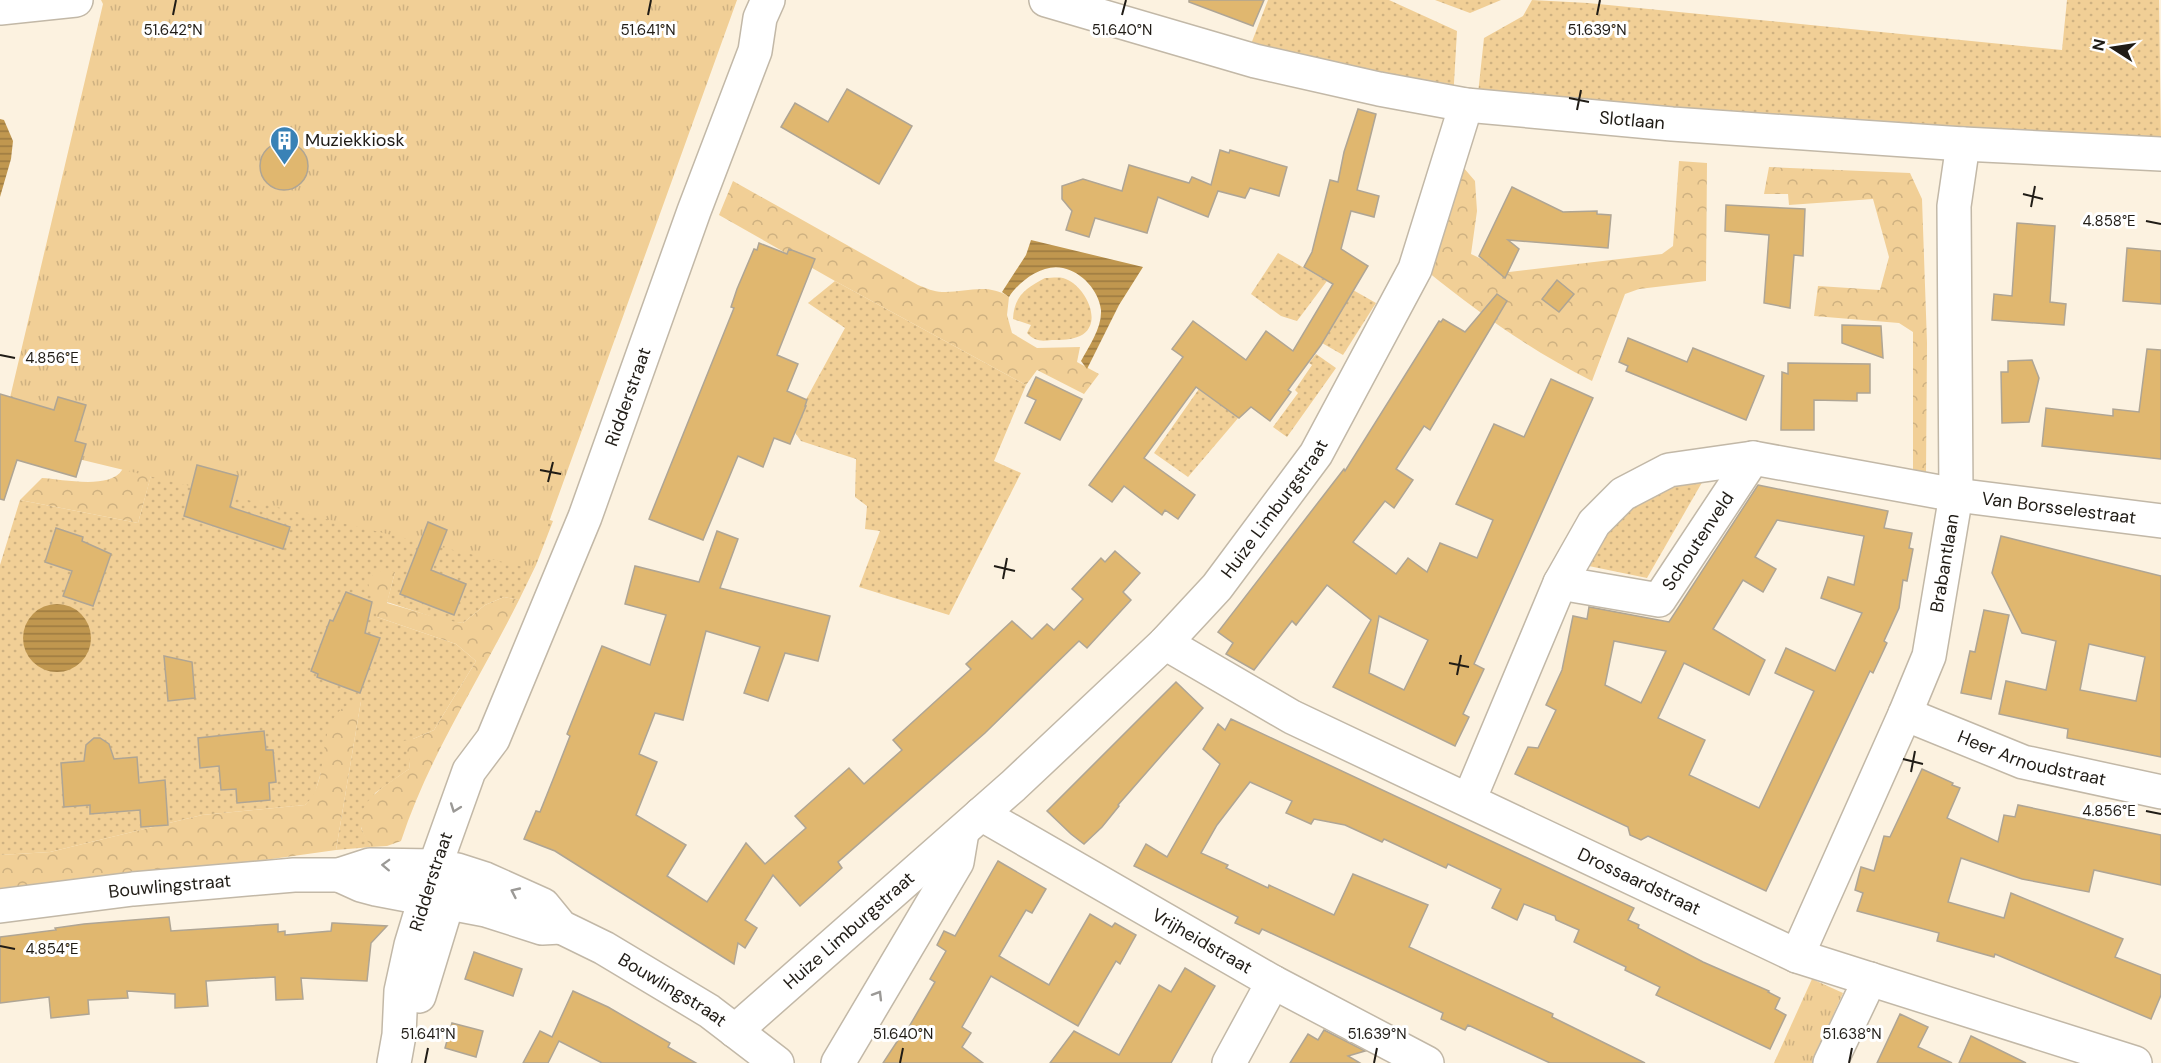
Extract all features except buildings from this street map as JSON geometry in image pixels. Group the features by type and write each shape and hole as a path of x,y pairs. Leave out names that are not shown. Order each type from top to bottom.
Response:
{"street":[{"path":"0,8 76,0"},
{"name":"Ridderstraat","path":"397,1049 419,995 437,900 469,771 493,740 585,517 694,211 755,51 760,18 768,0"},
{"name":"Ridderstraat","path":"755,51 782,22 792,0"},
{"name":"Slotlaan","path":"1046,0 1255,62 1466,105 1672,124 1963,144 2160,153"},
{"name":"Huize Limburgstraat","path":"735,1030 972,823 1166,643 1217,587 1316,454 1415,269 1466,105"},
{"name":"Brabantlaan","path":"1797,956 1929,656 1956,495 1954,206 1963,144"},
{"name":"Schoutenveld","path":"1469,800 1560,583 1594,523 1623,494 1669,470 1753,458 1956,495"},
{"name":"Schoutenveld","path":"1560,583 1659,600 1753,458"},
{"name":"Van Borsselestraat","path":"1956,495 2161,521"},
{"name":"Drossaardstraat","path":"1166,643 1292,717 1797,956 2135,1063"},
{"name":"Heer Arnoudstraat","path":"1905,714 2023,762 2161,792"},
{"name":"Huize Limburgstraat","path":"838,1063 957,862 972,823"},
{"name":"Vrijheidstraat","path":"972,823 1427,1063"},
{"name":"Bouwlingstraat","path":"0,906 134,889 294,875 339,875 370,865 446,868 485,879 543,905 561,927 604,948 709,1011 777,1063"},
{"name":"Bouwlingstraat","path":"339,875 376,889 486,910 542,928 561,927"},
{"path":"1830,1063 1870,979"},
{"path":"1229,1063 1273,982"}],"green space":[{"path":"101,0 737,0 532,569 0,440 103,4"},
{"path":"1268,0 1389,0 1457,31 1453,100 1248,52"},
{"path":"1435,0 1501,0 1470,13"},
{"path":"1532,0 1588,3 2062,50 2067,0 2159,0 2161,143 1477,103 1484,38 1523,16"},
{"path":"1679,161 1707,163 1706,281 1639,289 1625,294 1592,381 1549,358 1507,331 1428,272 1463,167 1475,181 1477,211 1471,254 1509,272 1662,254 1673,246"},
{"path":"1769,167 1910,173 1922,199 1927,343 1926,475 1913,473 1913,332 1899,323 1814,316 1818,286 1880,290 1889,257 1873,199 1789,205 1788,194 1764,194"},
{"path":"733,181 918,285 939,292 992,290 1009,297 1007,315 1012,333 1037,348 1080,347 1077,362 1099,374 1084,394 1037,370 1026,385 719,215"},
{"path":"1278,253 1327,281 1297,321 1281,316 1251,294"},
{"path":"1045,278 1063,278 1071,282 1085,296 1091,314 1091,323 1080,336 1066,340 1039,340 1027,333 1031,325 1013,319 1016,304 1022,294"},
{"path":"835,281 1026,385 994,461 1021,473 949,615 859,587 880,531 865,529 867,506 855,497 856,459 801,441 791,427 845,328 808,303"},
{"path":"1353,290 1376,303 1343,355 1322,343"},
{"path":"1316,354 1336,368 1287,437 1273,427 1298,393 1295,390 1312,365 1309,363"},
{"path":"1208,376 1239,417 1188,477 1154,453"},
{"path":"160,442 522,511 553,521 519,600 504,597 485,605 463,623 445,621 387,602 395,572 377,617 456,644 476,661 434,730 413,739 409,769 375,793 361,828 371,847 336,850 361,701 321,772 314,797 305,805 202,815 50,852 0,855 0,565 20,500 138,523"},
{"path":"160,443 138,523 20,500 42,478 85,482 107,480 122,470 125,461"},
{"path":"1704,479 1647,578 1579,564 1618,510 1665,487"},
{"path":"381,571 395,572 387,603 445,620 463,623 485,605 504,597 519,600 440,748 412,810 401,841 387,846 371,847 362,830 360,820 367,802 383,787 409,769 410,760 403,741 434,730 476,661 456,644 377,617 367,579"},
{"path":"361,701 336,850 216,867 0,888 0,855 50,852 202,815 305,805 314,793 319,778 328,730 334,717 345,707"},
{"path":"1812,979 1843,993 1812,1063 1774,1063"}],"shaded area":[{"path":"0,119 4,120 13,141 11,159 0,197"},
{"path":"1031,240 1143,267 1119,305 1087,369 1081,361 1097,330 1101,310 1097,296 1083,278 1063,268 1048,268 1025,279 1009,297 1002,292 1026,255"},
{"path":"50,604 64,604 76,609 86,619 91,638 86,657 76,667 64,672 50,672 38,667 28,657 23,645 23,631 28,619 38,609"}],"place":[{"name":"Muziekkiosk","path":"284,166"}]}
